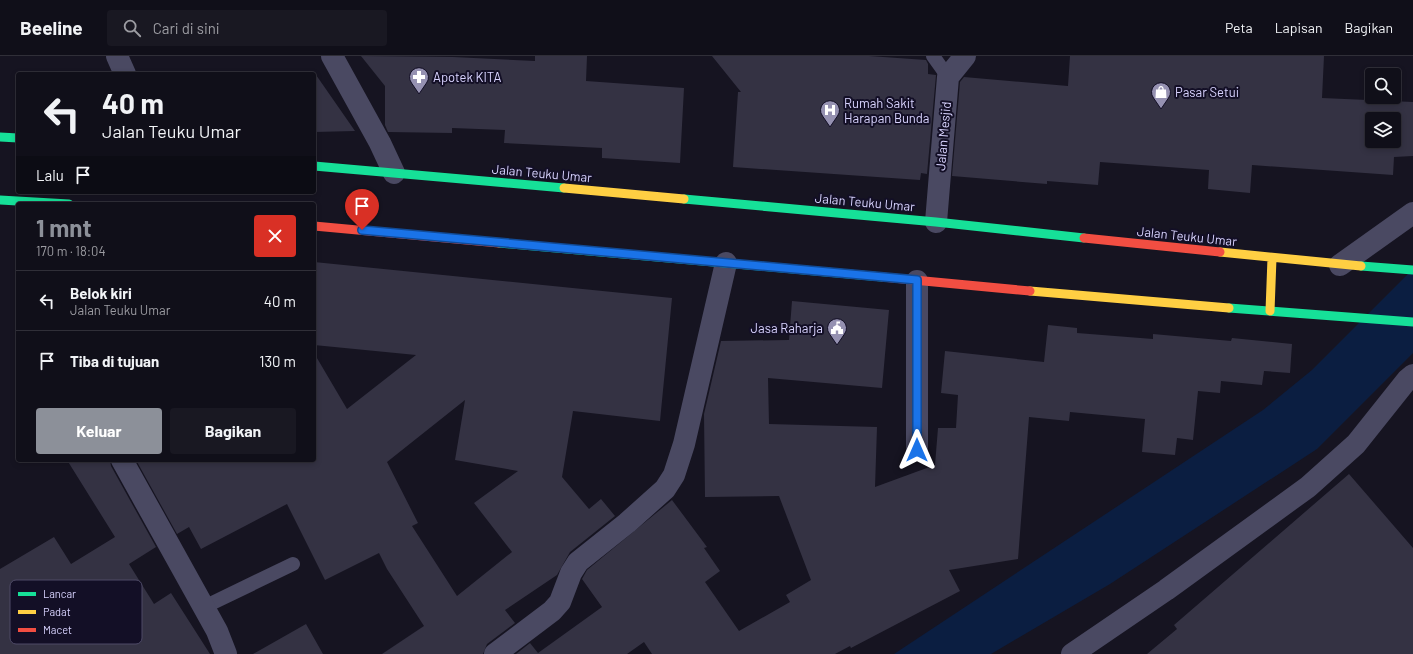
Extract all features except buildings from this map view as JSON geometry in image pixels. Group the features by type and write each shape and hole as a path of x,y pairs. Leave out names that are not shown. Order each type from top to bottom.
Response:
{"highway":[{"path":"0,136 16,138"},
{"name":"Jalan Teuku Umar","path":"316,166 936,222 1340,265 1413,270"},
{"path":"0,200 30,202"},
{"path":"316,226 1316,316 1413,322"},
{"path":"1270,311 1272,258"}],"street":[{"path":"117,56 124,72"},
{"path":"332,56 380,143 394,173"},
{"path":"948,77 965,56"},
{"name":"Jalan Mesjid","path":"936,222 948,77"},
{"path":"1340,265 1413,213"},
{"path":"495,654 552,612 560,602 571,573 578,562 627,523 665,489 674,475 684,444 726,263"},
{"path":"917,280 917,450"},
{"path":"1072,654 1166,590 1308,487 1356,444 1407,380 1413,375"},
{"path":"123,462 217,631 226,654"}],"lane":[{"path":"933,56 948,77"},
{"path":"204,607 294,564"}],"water":[{"path":"1413,269 1413,353 1317,449 1110,584 991,654 894,654 1263,410 1312,370"}],"traffic: fast":[{"path":"0,137 16,138"},
{"path":"316,166 564,188"},
{"path":"684,199 936,222 1084,238"},
{"path":"0,200 34,202"},
{"path":"499,243 882,277"},
{"path":"1361,266 1413,270"},
{"path":"1229,308 1413,322"}],"traffic: slow":[{"path":"564,188 684,199"},
{"path":"1220,252 1361,266"},
{"path":"1270,311 1272,258"},
{"path":"1030,291 1229,308"}],"traffic: jam":[{"path":"316,226 499,243"},
{"path":"1084,238 1220,252"},
{"path":"882,277 1030,291"}],"place":[{"name":"Apotek KITA","path":"419,94"},
{"name":"Pasar Setui","path":"1161,109"},
{"name":"Rumah Sakit Harapan Bunda","path":"830,127"},
{"name":"Jasa Raharja","path":"837,345"}],"route":[{"path":"362,230 917,280 917,450"}]}
